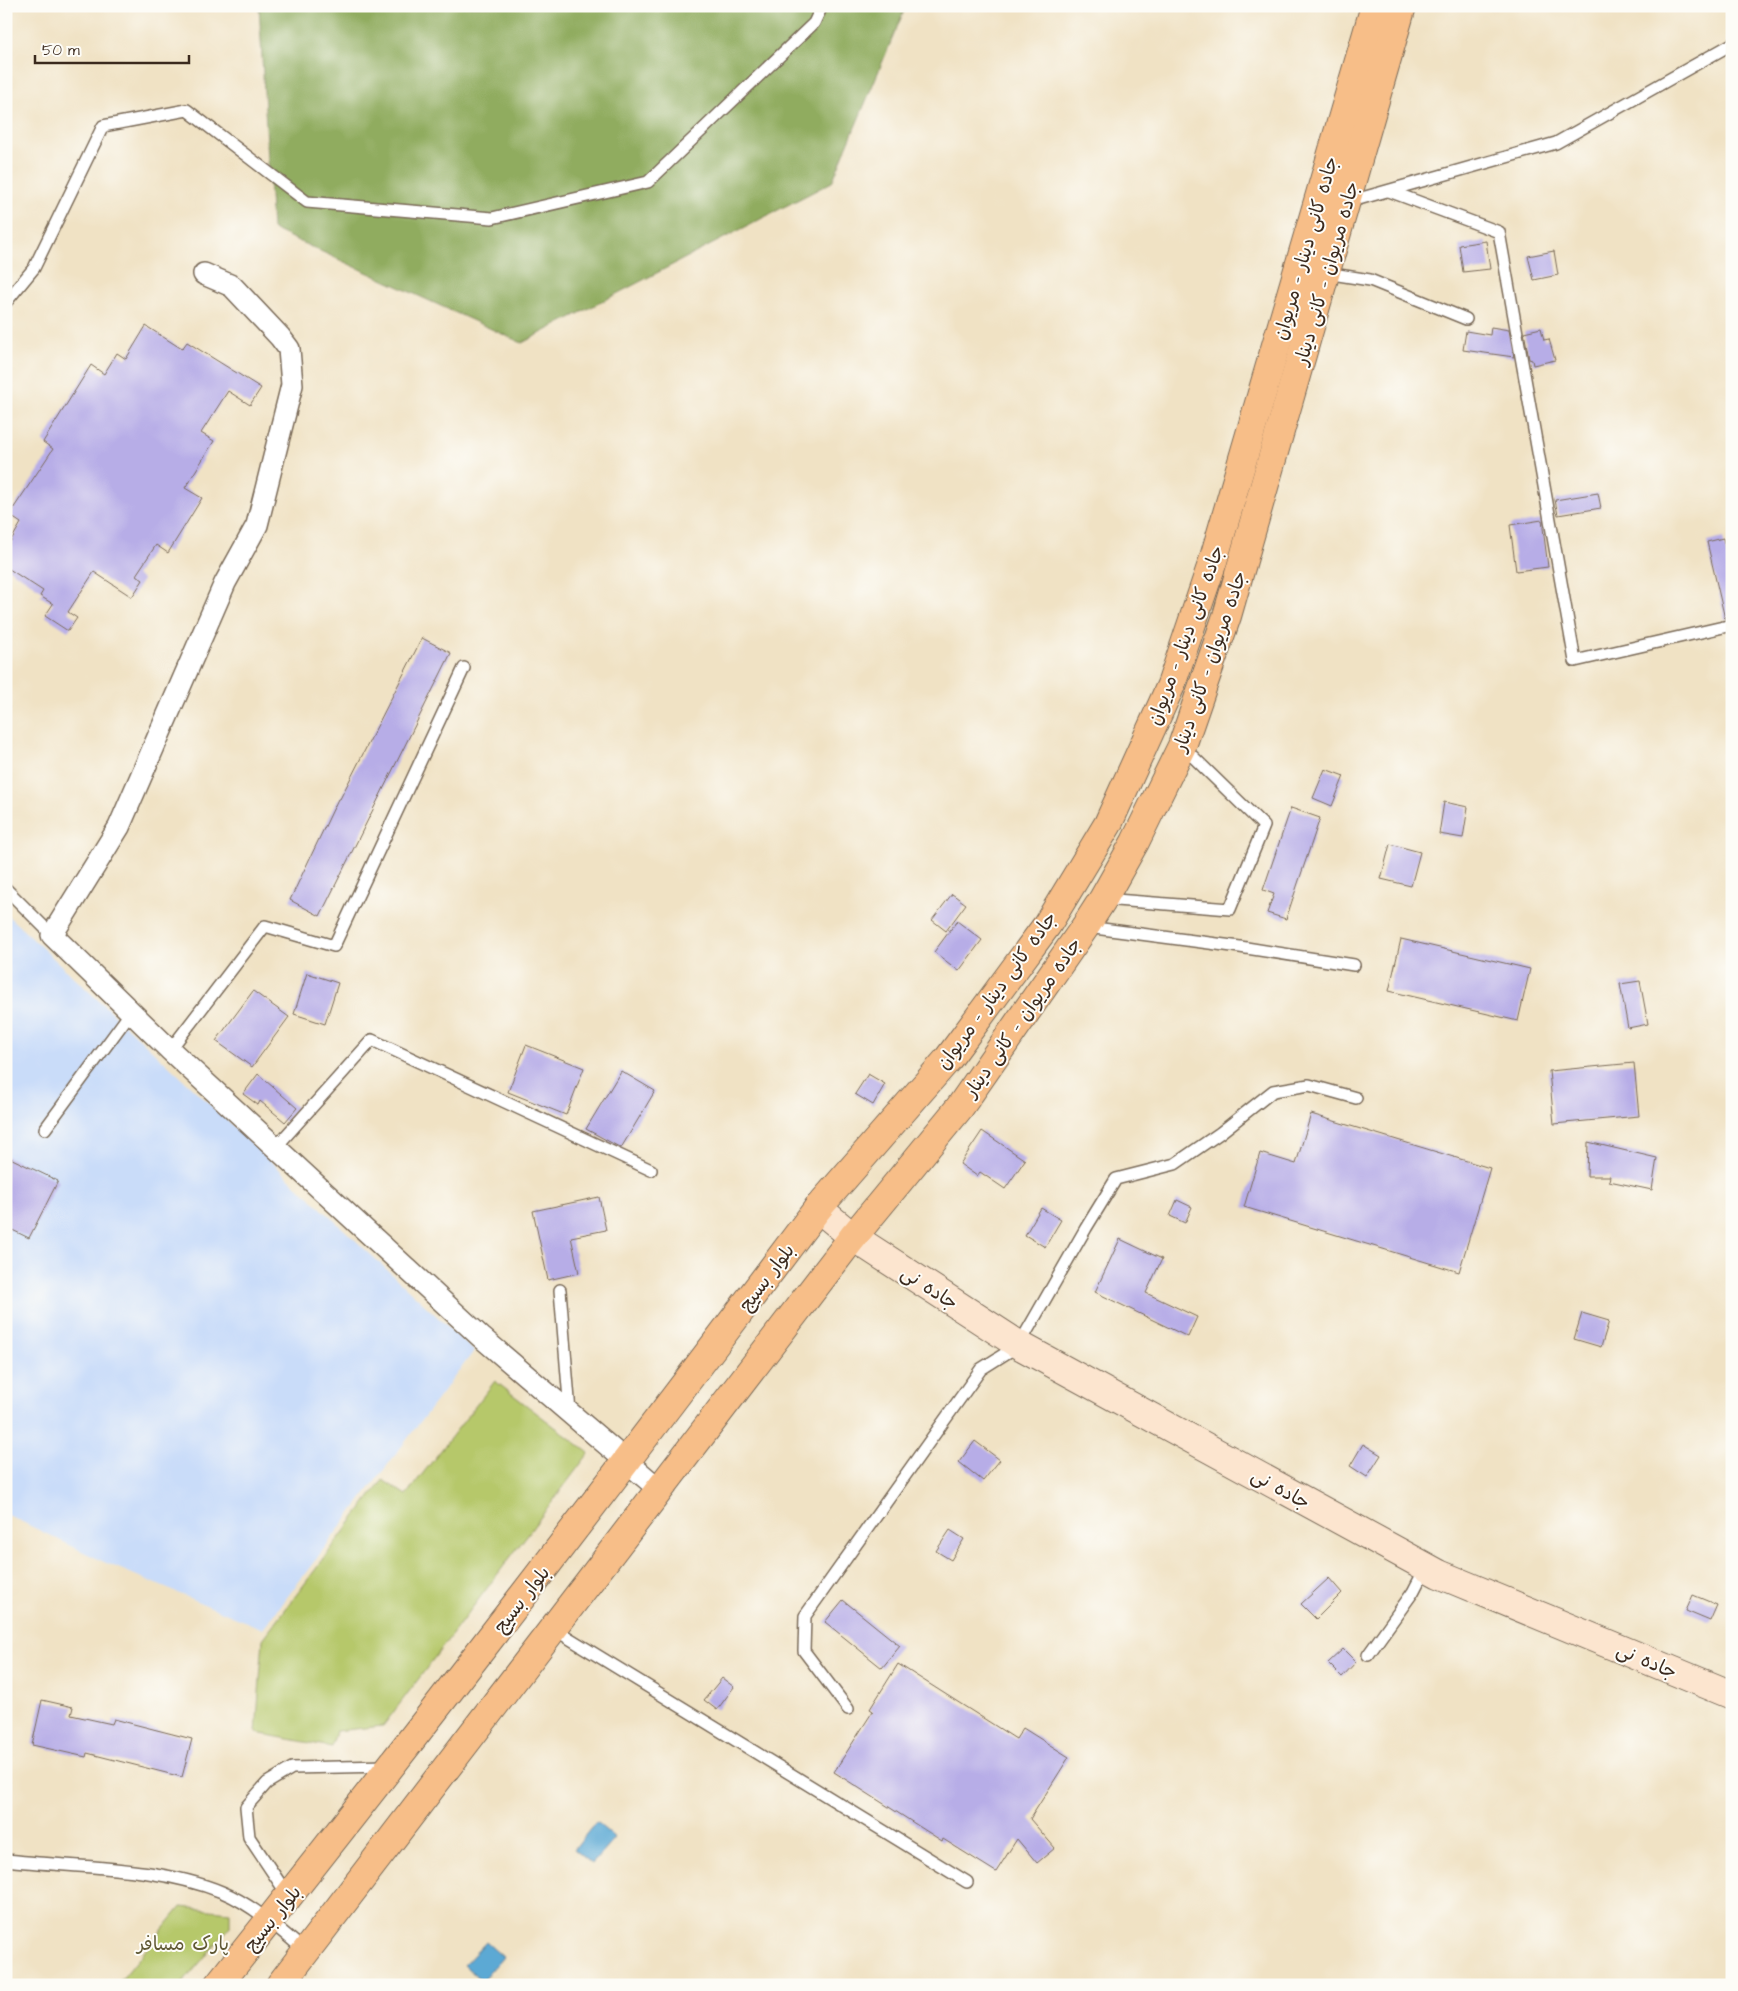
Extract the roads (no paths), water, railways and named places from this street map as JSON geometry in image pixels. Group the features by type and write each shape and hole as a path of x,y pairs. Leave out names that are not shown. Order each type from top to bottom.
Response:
{"main road":[{"name":"جاده کانی دینار - مریوان","path":"818,1208 948,1059 1047,925 1108,824 1171,685 1213,561 1375,6"},
{"name":"جاده مریوان - کانی دینار","path":"853,1237 960,1107 1085,927 1135,842 1182,746 1227,616 1402,6"},
{"name":"جاده نی","path":"818,1208 853,1237 1019,1345 1439,1574 1732,1695"},
{"name":"بلوار بسیج","path":"218,1985 289,1898 627,1462 818,1208"},
{"path":"280,1985 853,1237"}],"street":[{"path":"204,274 232,286 289,349 292,385 278,448 256,525 225,583 119,827 52,935 170,1050 481,1337 660,1490"}],"lane":[{"path":"6,302 34,268 104,126 187,110 307,202 492,218 648,182 814,24 822,6"},
{"path":"1346,203 1556,143 1732,44"},
{"path":"1389,191 1499,232 1575,661 1732,625"},
{"path":"1326,273 1370,280 1466,319"},
{"path":"170,1050 265,926 334,946 464,668"},
{"path":"1103,899 1230,909 1264,826 1182,746"},
{"path":"6,889 52,935"},
{"path":"1085,927 1240,947 1354,965"},
{"path":"45,1128 131,1012"},
{"path":"276,1147 372,1040 651,1170"},
{"path":"848,1710 804,1651 805,1616 981,1368 1019,1345 1116,1179 1175,1164 1220,1133 1273,1091 1309,1085 1356,1098"},
{"path":"560,1290 570,1412"},
{"path":"1368,1655 1413,1592 1427,1567"},
{"path":"554,1629 967,1882"},
{"path":"289,1898 249,1837 246,1807 267,1783 292,1768 392,1766"},
{"path":"6,1860 120,1870 182,1879 223,1892 270,1920 306,1952"}],"water":[{"path":"596,1822 615,1838 592,1864 574,1849"},
{"path":"486,1942 503,1957 482,1981 464,1965"}],"park label":[{"name":"پارک مسافر","path":"183,1943"}]}
